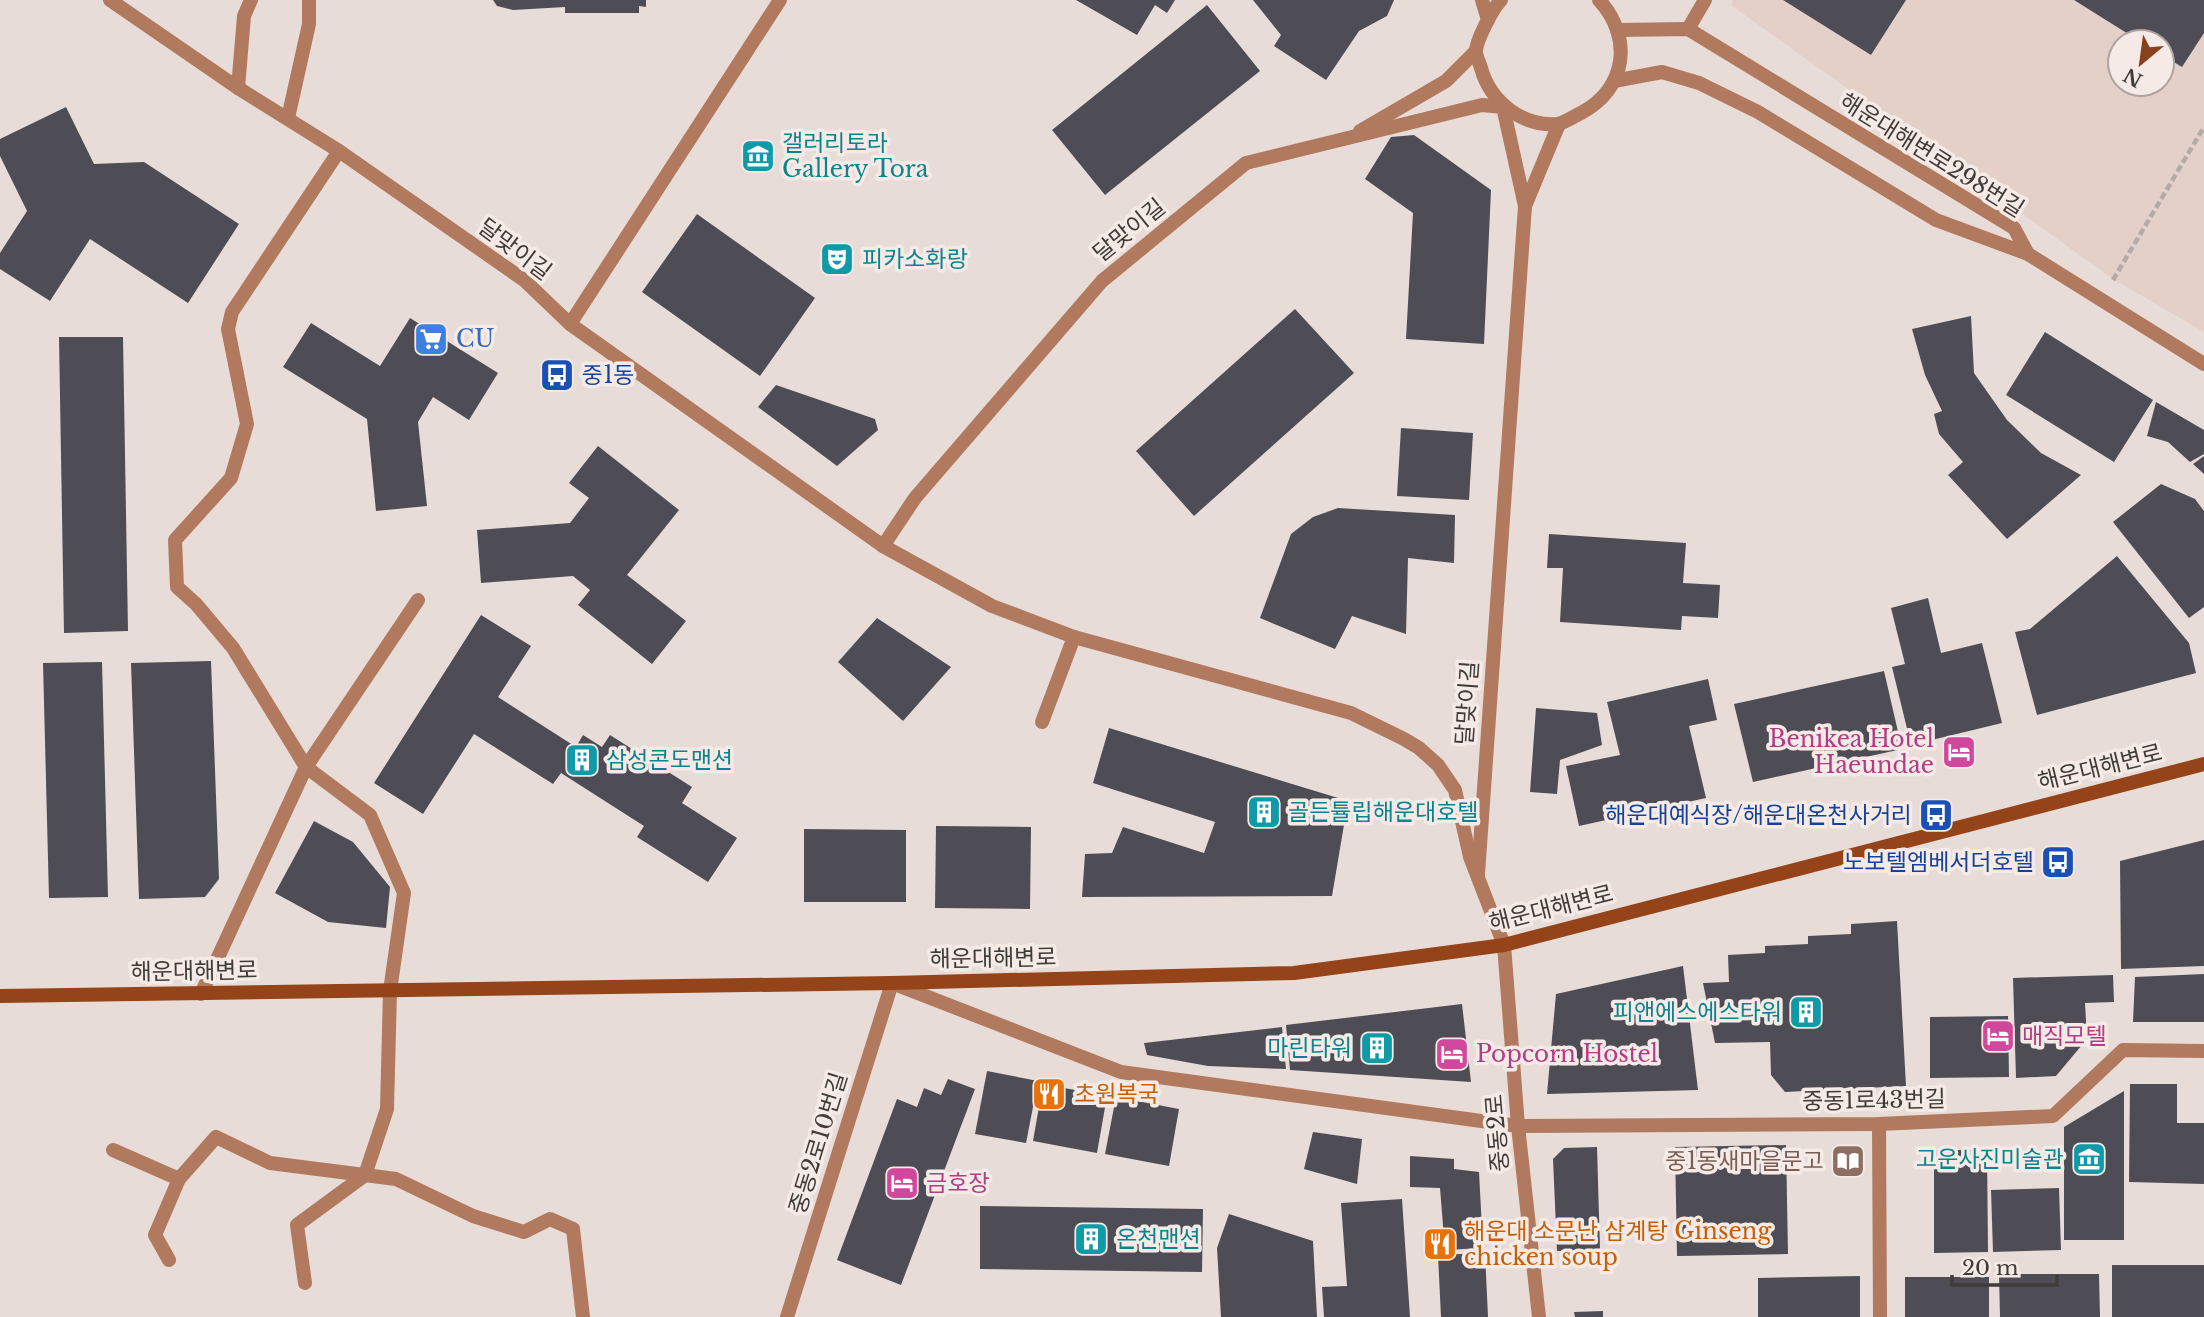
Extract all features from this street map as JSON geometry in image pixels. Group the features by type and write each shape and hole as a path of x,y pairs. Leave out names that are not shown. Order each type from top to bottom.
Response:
{"main road":[{"name":"해운대해변로","path":"0,996 892,983 1294,973 1504,945 2204,764"}],"street":[{"name":"달맞이길","path":"110,0 238,88 339,151 524,280 570,324 883,546 992,606 1074,637 1350,713 1419,748 1438,765 1455,790 1470,856 1504,945"},
{"path":"238,88 244,16 251,0"},
{"path":"288,118 309,24 309,0"},
{"path":"570,324 780,0"},
{"path":"1482,0 1488,20"},
{"path":"1347,138 1446,81 1476,51 1488,20 1501,0"},
{"path":"1503,107 1532,121 1559,124 1589,109 1614,81 1622,62 1617,30 1600,0"},
{"path":"1617,30 1688,29 1705,0"},
{"name":"해운대해변로298번길","path":"1688,29 2014,228 2028,254 2204,364"},
{"path":"1476,51 1484,81 1503,107 1525,206"},
{"path":"1614,81 1662,72 1699,83 1758,112 1936,220 2028,254"},
{"name":"달맞이길","path":"883,546 915,498 1102,281 1246,163 1482,105 1503,107"},
{"name":"달맞이길","path":"1478,874 1525,206 1559,124"},
{"path":"305,1283 298,1225 365,1175 387,1109 390,991 404,893 370,815 306,767 233,648 196,604 177,587 176,540 231,478 247,424 228,329 232,312 339,151"},
{"path":"201,994 306,767 418,600"},
{"path":"1042,722 1074,637"},
{"name":"중동2로","path":"1504,945 1518,1126 1539,1317"},
{"name":"해운대해변로","path":"892,983 1121,1072 1518,1126"},
{"name":"중동2로10번길","path":"787,1317 892,983"},
{"name":"중동1로43번길","path":"1518,1126 1879,1124 2053,1116 2123,1050 2204,1051"},
{"path":"1879,1124 1880,1317"},
{"path":"169,1260 155,1235 179,1179 216,1137 270,1163 396,1179 473,1216 524,1232 550,1219 573,1229 583,1317"},
{"path":"113,1150 179,1179"}],"path":[{"path":"2100,301 2204,127"}],"shaded area":[{"path":"1733,0 2204,0 2204,332 2113,279 1731,5"}],"building":[{"path":"493,0 646,0 646,7 639,6 639,13 565,13 565,7 513,10 497,6"},
{"path":"1076,0 1175,0 1167,13 1155,5 1137,35"},
{"path":"1253,0 1394,0 1387,16 1359,31 1326,80 1274,46 1281,35"},
{"path":"1783,0 1906,0 1871,55"},
{"path":"2074,0 2204,0 2204,33 2182,67 2176,63 2176,28 2119,28"},
{"path":"1207,5 1260,71 1105,195 1052,130"},
{"path":"66,107 94,164 144,162 239,224 188,303 90,239 50,301 0,269 0,253 27,211 0,156 0,139"},
{"path":"1414,135 1491,190 1484,344 1406,339 1413,213 1365,179 1391,137"},
{"path":"697,214 815,298 760,376 642,292"},
{"path":"1295,309 1354,373 1194,516 1136,451"},
{"path":"1971,316 1974,373 2007,420 2041,453 2081,475 2007,539 1948,475 1963,462 1939,434 1934,414 1942,411 1925,375 1912,329"},
{"path":"410,318 498,373 469,420 433,397 418,422 427,506 376,511 367,419 283,367 311,323 380,366"},
{"path":"2045,332 2153,400 2114,462 2006,395"},
{"path":"59,337 123,337 128,631 64,633"},
{"path":"776,385 875,419 878,430 837,466 758,407"},
{"path":"2156,402 2204,430 2204,454 2190,462 2168,442 2147,436"},
{"path":"1401,428 1473,433 1469,500 1397,496"},
{"path":"598,446 679,510 627,575 686,621 652,664 578,605 590,590 573,576 481,583 477,530 570,523 589,498 569,483"},
{"path":"2204,456 2204,474 2193,464"},
{"path":"2161,484 2195,499 2204,511 2204,607 2189,618 2113,522"},
{"path":"1338,508 1455,515 1454,563 1408,558 1406,634 1352,616 1335,649 1260,618 1291,534 1313,517"},
{"path":"1549,534 1686,543 1683,583 1720,585 1718,618 1682,616 1681,630 1560,622 1563,568 1547,568"},
{"path":"2117,556 2189,643 2196,673 2037,715 2015,632 2030,629"},
{"path":"1928,598 1941,653 1982,643 2002,723 1911,745 1892,667 1905,664 1891,608"},
{"name":"삼성콘도맨션","path":"481,615 531,646 498,697 576,747 583,735 602,747 610,735 692,787 682,803 737,838 708,882 637,837 644,826 561,773 553,784 474,734 423,814 374,783"},
{"path":"877,618 951,667 903,721 838,662"},
{"path":"211,661 219,879 205,897 139,899 131,663"},
{"path":"102,662 108,897 49,898 43,663"},
{"path":"1884,671 1902,749 1753,782 1734,704"},
{"path":"1708,679 1717,720 1689,726 1706,798 1579,826 1566,766 1620,755 1607,702"},
{"path":"1536,708 1597,713 1602,745 1560,760 1557,794 1530,792"},
{"name":"골든튤립해운대호텔","path":"1109,728 1348,801 1332,896 1082,897 1085,854 1112,853 1123,827 1204,853 1215,822 1093,783"},
{"path":"314,821 353,842 390,887 386,928 328,922 275,893"},
{"path":"936,826 1031,827 1030,909 935,908"},
{"path":"804,829 906,830 906,902 804,902"},
{"path":"2204,840 2204,966 2121,969 2120,861"},
{"name":"피앤에스에스타워","path":"1897,921 1906,1086 1785,1092 1771,1075 1770,1042 1715,1043 1703,983 1729,982 1728,955 1765,953 1765,946 1808,944 1808,936 1851,934 1851,924"},
{"path":"1683,966 1698,1090 1547,1094 1556,994"},
{"path":"2204,974 2204,1022 2133,1022 2135,977"},
{"path":"2113,975 2114,1002 2085,1003 2087,1039 2056,1076 2016,1078 2013,978"},
{"name":"마린타워","path":"1462,1004 1471,1082 1290,1070 1286,1025"},
{"path":"2008,1016 2009,1077 1930,1078 1930,1017"},
{"path":"1282,1027 1286,1069 1208,1066 1147,1055 1144,1043"},
{"path":"987,1071 1038,1081 1026,1143 975,1134"},
{"name":"금호장","path":"948,1079 975,1089 901,1285 837,1260 897,1099 917,1107 924,1088 941,1095"},
{"path":"1043,1084 1107,1096 1097,1153 1033,1141"},
{"path":"2130,1084 2177,1084 2177,1123 2204,1123 2204,1184 2129,1182"},
{"path":"2124,1091 2124,1240 2064,1240 2064,1127"},
{"path":"1116,1097 1179,1109 1169,1166 1105,1154"},
{"path":"1313,1132 1362,1139 1357,1184 1304,1169"},
{"path":"1786,1145 1788,1254 1677,1256 1675,1147"},
{"path":"1597,1147 1600,1250 1557,1251 1553,1159 1564,1148"},
{"path":"1934,1150 1987,1150 1988,1252 1934,1253"},
{"path":"1410,1156 1454,1159 1454,1169 1479,1172 1483,1248 1445,1250 1440,1188 1410,1187"},
{"path":"2059,1188 2061,1250 1993,1252 1991,1190"},
{"path":"1402,1199 1410,1317 1324,1317 1322,1287 1347,1286 1341,1203"},
{"name":"온천맨션","path":"980,1206 1203,1209 1202,1272 980,1269"},
{"path":"1229,1214 1313,1241 1317,1317 1221,1317 1217,1248"},
{"path":"1485,1253 1488,1317 1441,1317 1438,1255"},
{"path":"2112,1265 2204,1265 2204,1317 2112,1317"},
{"path":"1999,1274 2099,1274 2100,1317 2000,1317"},
{"path":"1860,1276 1860,1317 1758,1317 1758,1278"},
{"path":"1905,1277 1989,1277 1989,1317 1905,1317"},
{"path":"1603,1311 1603,1317 1575,1317 1574,1312"}],"place":[{"name":"갤러리토라 Gallery Tora","path":"758,156"},
{"name":"피카소화랑","path":"837,259"},
{"name":"CU","path":"431,339"},
{"name":"중1동","path":"557,375"},
{"name":"Benikea Hotel Haeundae","path":"1959,752"},
{"name":"삼성콘도맨션","path":"582,760"},
{"name":"골든튤립해운대호텔","path":"1264,812"},
{"name":"해운대예식장/해운대온천사거리","path":"1936,815"},
{"name":"노보텔엠베서더호텔","path":"2058,862"},
{"name":"피앤에스에스타워","path":"1806,1012"},
{"name":"매직모텔","path":"1998,1036"},
{"name":"마린타워","path":"1377,1048"},
{"name":"Popcorn Hostel","path":"1452,1054"},
{"name":"초원복국","path":"1049,1094"},
{"name":"고운사진미술관","path":"2089,1159"},
{"name":"중1동새마을문고","path":"1848,1161"},
{"name":"금호장","path":"902,1183"},
{"name":"온천맨션","path":"1091,1239"},
{"name":"해운대 소문난 삼계탕 Ginseng chicken soup","path":"1440,1244"}]}
